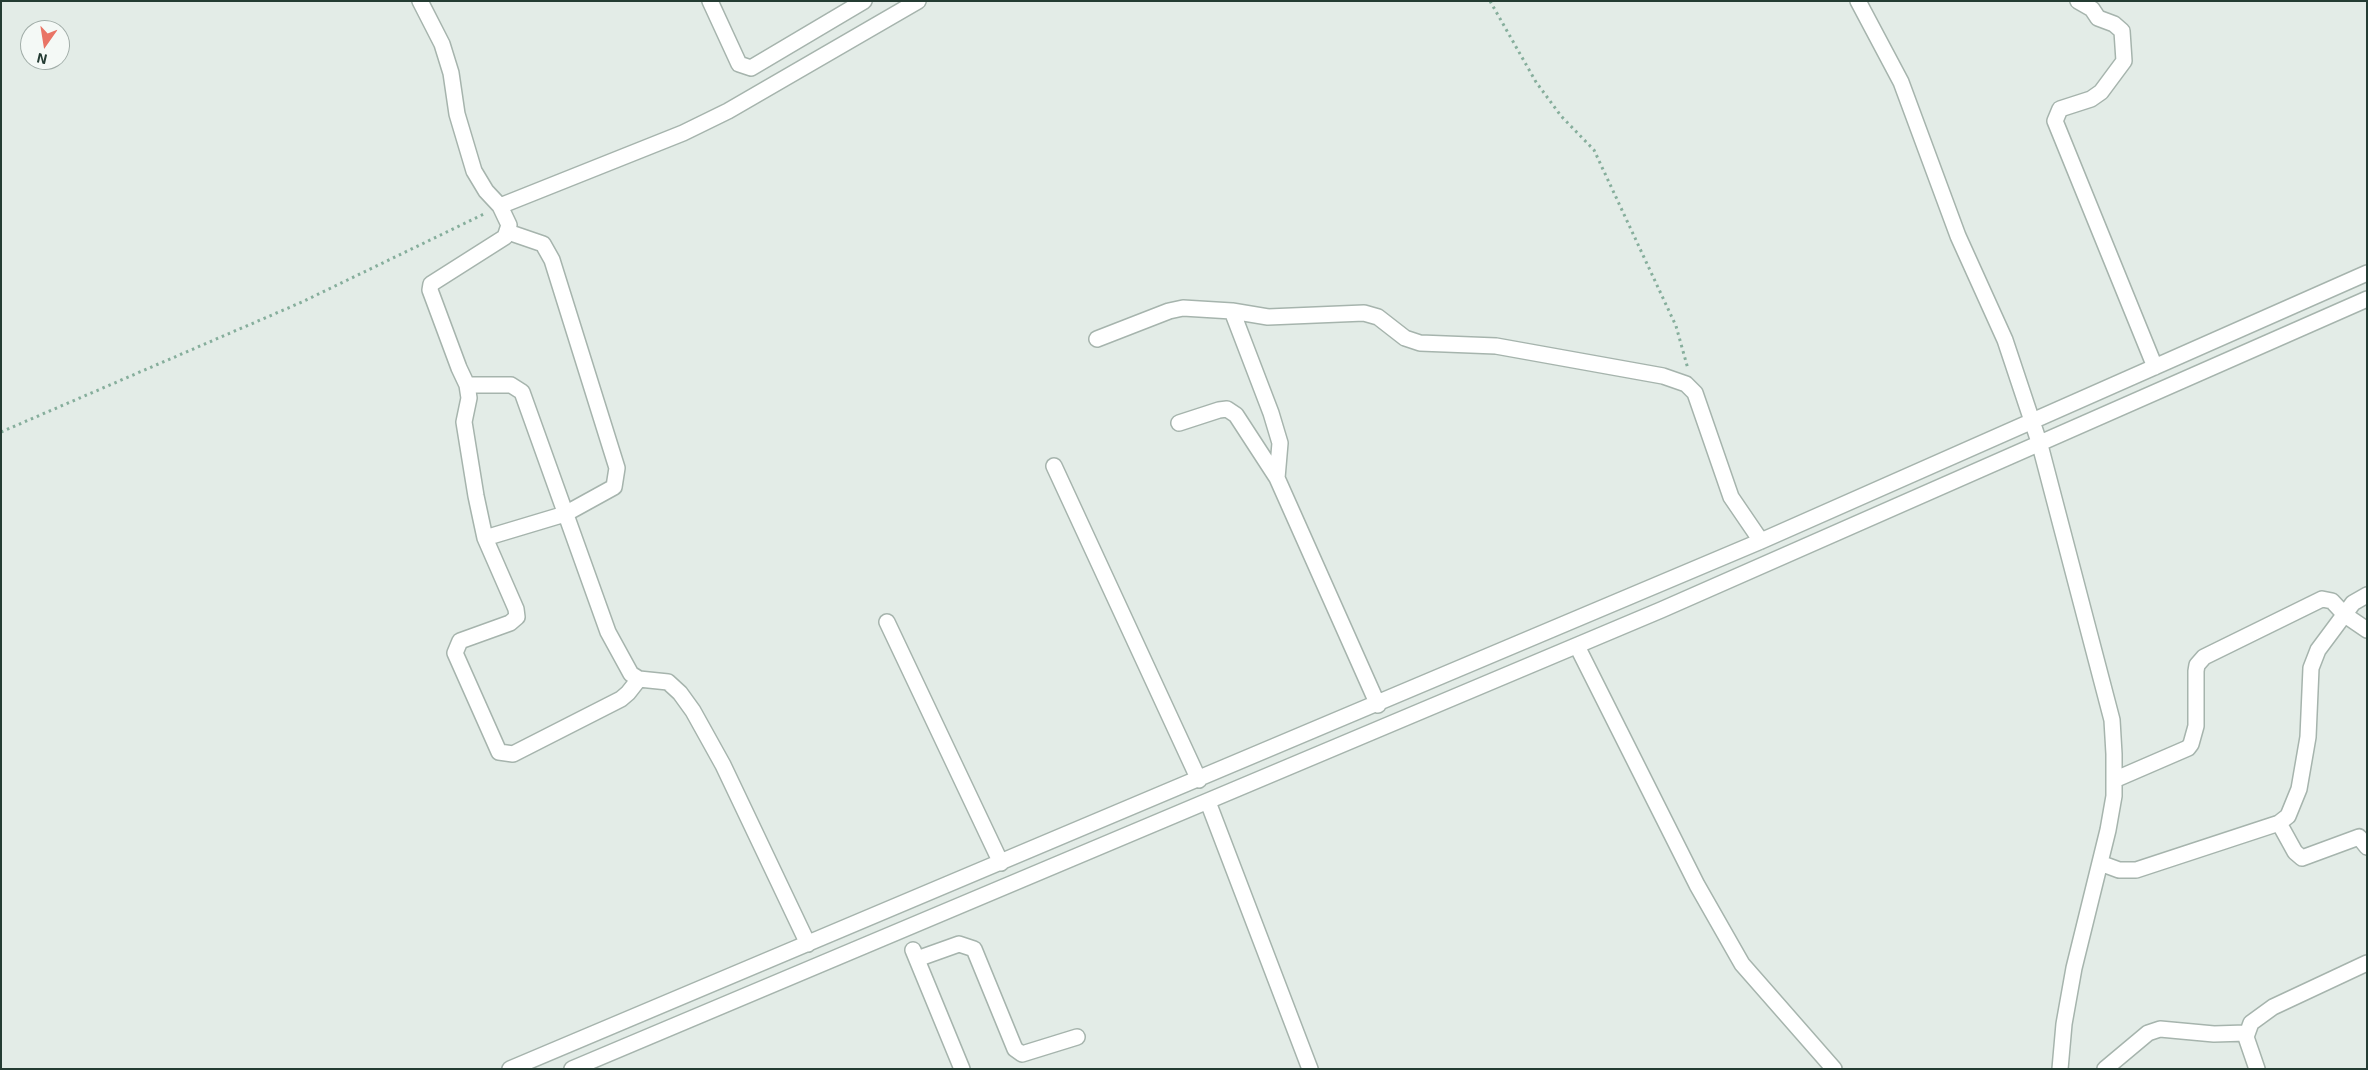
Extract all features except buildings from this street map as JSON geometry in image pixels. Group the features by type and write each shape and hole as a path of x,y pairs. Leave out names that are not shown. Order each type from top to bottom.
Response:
{"street":[{"path":"420,1 442,44 451,72 457,114 474,171 486,191 500,206 509,225 505,236 431,284 430,290 459,368 468,384 469,398 464,422 466,441 485,538 516,609 516,617 510,623 460,641 455,653 499,752 513,754 621,698 628,693 639,679"},
{"path":"710,1 739,64 751,68 864,1"},
{"path":"500,206 683,133 728,111 918,1"},
{"path":"1858,1 1901,82 1958,236 2005,340 2040,444 2112,720 2114,780 2112,804 2100,863 2074,968 2064,1024 2060,1069"},
{"path":"2078,1 2092,10 2098,18 2114,24 2122,31 2124,61 2101,92 2091,99 2060,109 2055,121 2155,367"},
{"path":"485,538 564,514 614,487 617,468 552,260 543,244 508,232"},
{"path":"510,1069 1761,541 2367,273"},
{"path":"572,1069 1577,646 2366,300"},
{"path":"1097,339 1169,311 1205,308 1268,317 1364,312 1378,317 1405,338 1420,343 1496,346 1663,376 1686,384 1695,393 1731,497 1761,541"},
{"path":"1232,311 1271,413 1280,444 1277,478"},
{"path":"468,384 511,385 522,392 539,436 564,514 608,632 631,674 639,679 658,679 668,682 693,711 723,765 808,944"},
{"path":"1179,423 1227,409 1236,415 1277,478 1378,704"},
{"path":"1054,466 1198,780"},
{"path":"2100,863 2120,870 2136,870 2279,823 2288,816 2299,789 2308,737 2311,668 2318,650 2353,603 2367,595"},
{"path":"2114,780 2188,748 2191,744 2196,726 2196,671 2200,660 2322,599 2332,601 2345,614 2367,630"},
{"path":"887,622 1001,863"},
{"path":"1577,646 1697,885 1742,964 1834,1069"},
{"path":"1208,802 1310,1069"},
{"path":"2279,823 2295,852 2302,858 2359,837 2367,847"},
{"path":"962,1069 915,955 959,944 974,949 1015,1049 1022,1054 1077,1037"},
{"path":"2257,1069 2246,1033 2251,1023 2274,1007 2367,963"},
{"path":"2105,1069 2148,1033 2160,1028 2214,1034 2246,1033"}],"path":[{"path":"1490,1 1536,82 1561,116 1594,150 1676,326 1688,362 1689,376 1686,384"},
{"path":"1,432 302,302 500,206"}]}
